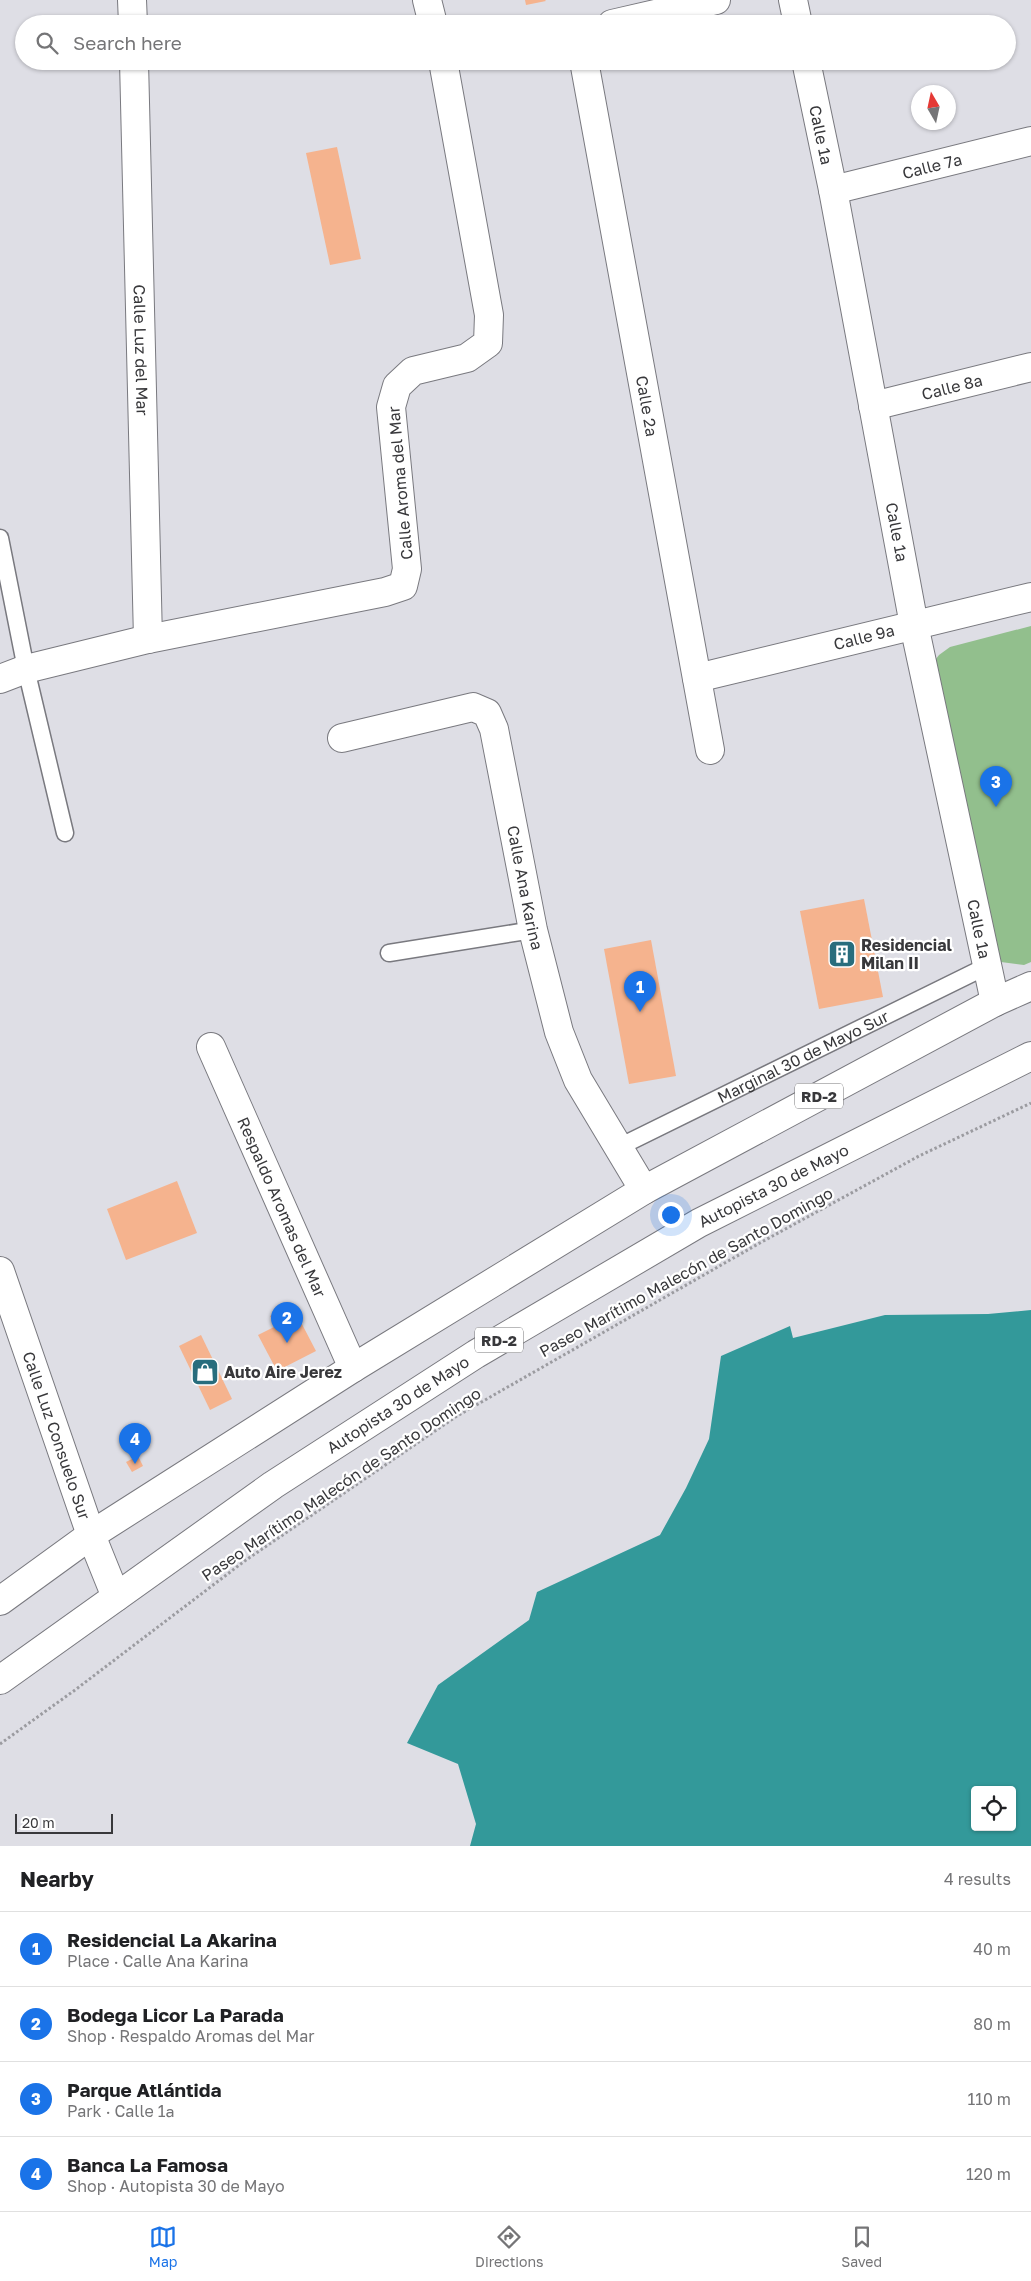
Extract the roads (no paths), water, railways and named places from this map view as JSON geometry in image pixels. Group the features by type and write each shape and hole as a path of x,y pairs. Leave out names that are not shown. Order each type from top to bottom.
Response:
{"main road":[{"path":"132,0 133,15"},
{"path":"427,0 431,15"},
{"path":"651,15 716,0"},
{"path":"793,0 796,15"},
{"name":"Calle Luz del Mar","path":"134,70 148,639"},
{"name":"Calle Aroma del Mar","path":"0,679 26,669 148,639 385,592 403,586 407,569 391,407 397,386 413,371 467,358 488,343 489,315 445,70"},
{"name":"Calle 2ª","path":"586,70 710,750"},
{"name":"Calle 1ª","path":"808,70 874,406 914,625 994,1002"},
{"name":"Calle 7ª","path":"832,190 1031,141"},
{"name":"Calle 8ª","path":"874,406 1031,367"},
{"name":"Calle 9ª","path":"697,678 1031,597"},
{"name":"Calle Ana Karina","path":"342,738 473,707 487,713 494,730 533,930 559,1032 578,1080 644,1190"},
{"name":"RD-2","path":"0,1600 91,1534 353,1368 644,1190 994,1002 1031,986"},
{"name":"Respaldo Aromas del Mar","path":"211,1047 353,1368"},
{"name":"Autopista 30 de Mayo","path":"0,1680 273,1485 476,1354 699,1223 1031,1056"},
{"name":"Calle Luz Consuelo Sur","path":"0,1271 91,1534 116,1597"}],"lane":[{"path":"0,538 26,669 65,832"},
{"path":"389,953 533,930"},
{"name":"Marginal 30 de Mayo Sur","path":"619,1147 987,966"}],"water":[{"path":"1031,1310 1031,1846 470,1846 476,1824 458,1764 407,1743 438,1685 529,1620 537,1592 660,1535 686,1488 709,1439 721,1356 790,1326 793,1338 885,1315 988,1314"}],"place":[{"name":"Parque Atlántida","path":"996,807"},
{"name":"Residencial Milan II","path":"842,954"},
{"name":"Residencial La Akarina","path":"640,1012"},
{"name":"Bodega Licor La Parada","path":"287,1343"},
{"name":"Auto Aire Jerez","path":"205,1372"},
{"name":"Banca La Famosa","path":"135,1464"}]}
